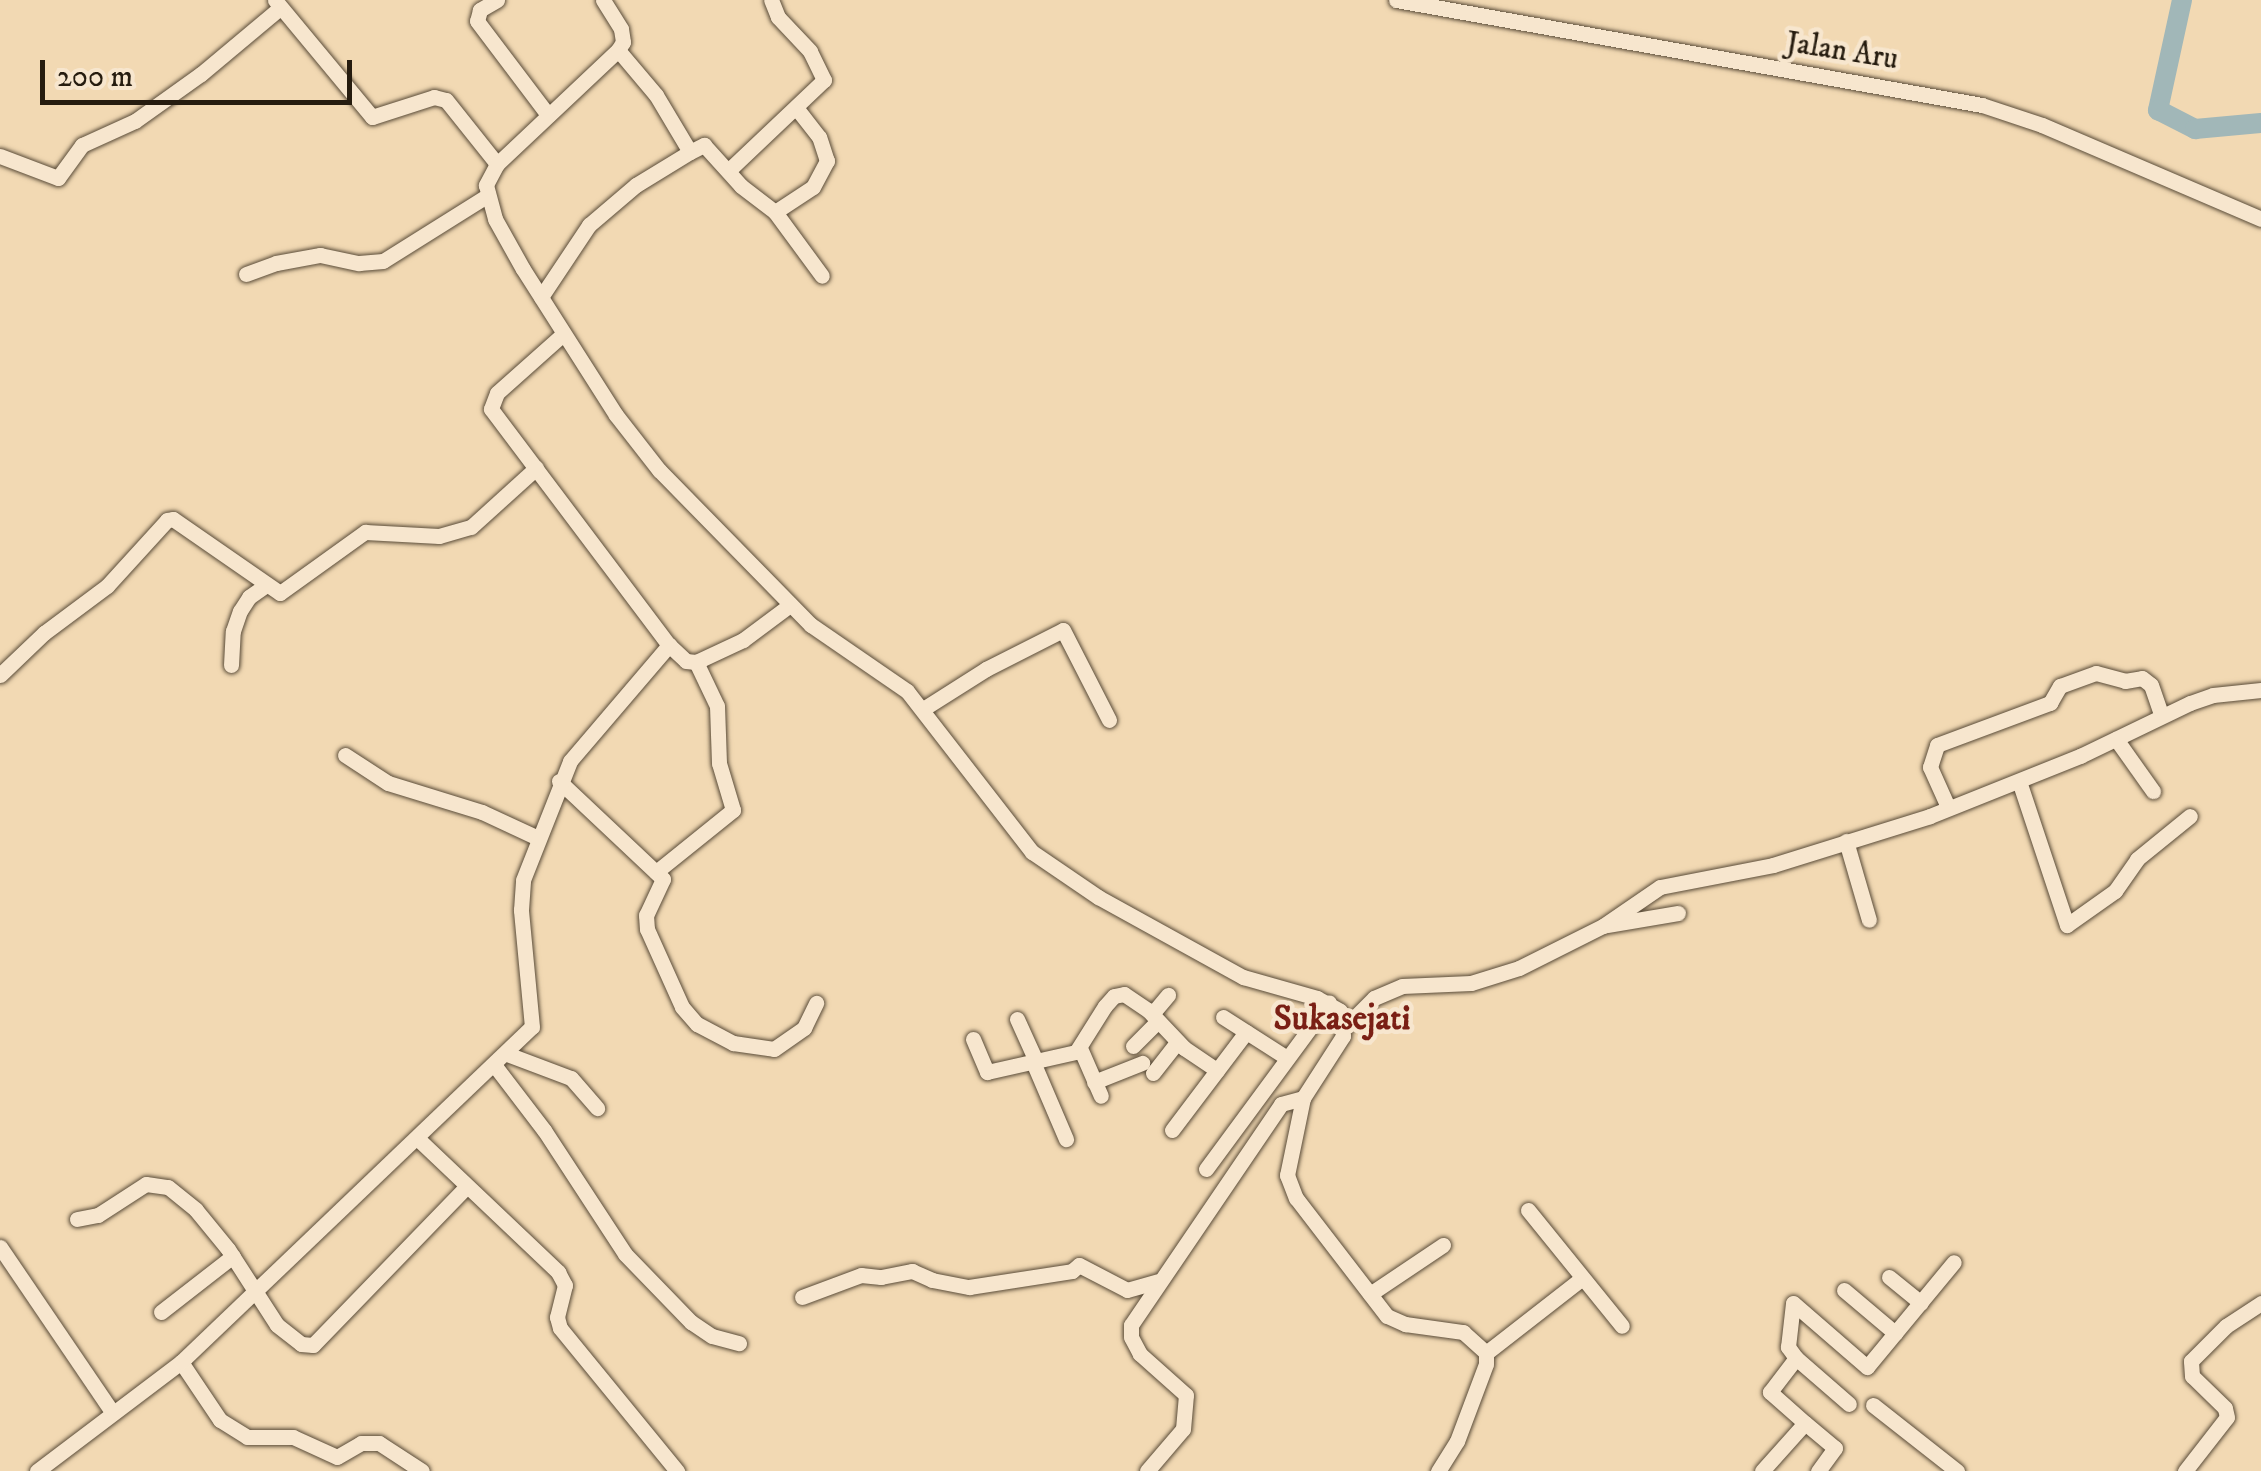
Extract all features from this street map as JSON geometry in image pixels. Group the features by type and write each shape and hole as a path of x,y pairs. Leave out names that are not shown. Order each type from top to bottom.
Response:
{"street":[{"path":"496,0 480,10 478,22 548,115"},
{"path":"603,0 622,28 618,50 497,164 489,175 485,197 562,335 659,470 790,605 837,646 907,692 1018,838 1053,869 1243,977 1329,1002 1340,1012 1345,1027"},
{"path":"729,170 822,85 823,73 778,17 771,0"},
{"name":"Jalan Aru","path":"1396,0 1982,106 2042,126 2261,219"},
{"path":"0,156 58,178 82,145 135,121 201,74 277,4 372,117 434,97 446,100 497,164"},
{"path":"618,50 656,95 690,152"},
{"path":"775,212 813,187 827,162 819,137 797,110"},
{"path":"541,297 589,225 636,185 702,144 741,186 775,212 822,276"},
{"path":"246,274 276,263 320,256 359,264 383,261 485,197"},
{"path":"562,335 496,393 490,409 669,645 686,661 696,662 743,640 790,605"},
{"path":"0,676 44,633 106,586 167,520 174,519 265,586 285,591 370,530 438,536 460,533 484,517 536,468"},
{"path":"232,665 233,631 240,611 248,596 265,586"},
{"path":"924,710 986,669 1063,630 1109,720"},
{"path":"41,1470 181,1362 501,1060 534,1022 521,910 523,880 558,782 589,736 669,645"},
{"path":"656,872 733,810 720,763 717,706 696,662"},
{"path":"1948,807 1930,767 1937,744 2050,703 2060,686 2096,673 2125,681 2142,678 2152,686 2161,714"},
{"path":"1486,1353 1463,1332 1395,1321 1370,1294 1290,1184 1288,1162 1304,1098 1345,1027 1388,991 1402,986 1471,983 1498,977 1603,926 1660,886 1774,866 2018,781 2116,739 2161,714 2213,695 2261,690"},
{"path":"2116,739 2152,791"},
{"path":"346,755 388,782 482,812 538,838"},
{"path":"2018,781 2067,926 2115,891 2137,860 2190,816"},
{"path":"558,782 656,872 663,883 646,915 646,929 682,1007 698,1024 734,1043 774,1049 804,1028 816,1004"},
{"path":"1846,841 1870,920"},
{"path":"1603,926 1678,913"},
{"path":"973,1039 987,1072 1035,1062 1080,1048 1094,1020 1118,994 1129,996 1177,1042 1217,1070"},
{"path":"1134,1046 1168,995"},
{"path":"1206,1170 1329,1002"},
{"path":"1223,1017 1287,1058"},
{"path":"1017,1019 1066,1138"},
{"path":"1172,1130 1246,1032"},
{"path":"1080,1048 1098,1089 1147,1068 1177,1042"},
{"path":"501,1060 571,1078 597,1108"},
{"path":"501,1060 626,1254 691,1322 712,1336 739,1343"},
{"path":"1147,1471 1184,1429 1186,1395 1140,1354 1131,1337 1132,1325 1158,1281 1196,1234 1281,1104 1304,1098"},
{"path":"416,1138 558,1272 565,1285 557,1317 560,1328 676,1471"},
{"path":"76,1219 111,1208 136,1188 168,1186 196,1210 233,1256 288,1336 313,1345 467,1186"},
{"path":"1528,1210 1622,1326"},
{"path":"1370,1294 1443,1244"},
{"path":"0,1247 112,1412"},
{"path":"161,1312 233,1256"},
{"path":"1849,1404 1788,1347 1793,1303 1866,1368 1954,1262"},
{"path":"802,1297 860,1275 881,1277 912,1271 932,1280 969,1287 1072,1271 1080,1265 1126,1290 1158,1281"},
{"path":"1889,1276 1920,1303"},
{"path":"1438,1471 1463,1425 1486,1353 1581,1279"},
{"path":"1844,1290 1895,1333"},
{"path":"2185,1471 2227,1417 2225,1408 2192,1376 2191,1362 2226,1326 2261,1304"},
{"path":"1796,1358 1770,1392 1835,1448 1818,1471"},
{"path":"181,1362 220,1420 247,1437 293,1437 337,1457 361,1442 379,1443 422,1471"},
{"path":"1874,1406 1957,1471"},
{"path":"1762,1471 1805,1423"}],"waterway":[{"path":"2182,0 2158,110 2195,129 2261,123"}],"district":[{"name":"Sukasejati","path":"1342,1019"}]}
